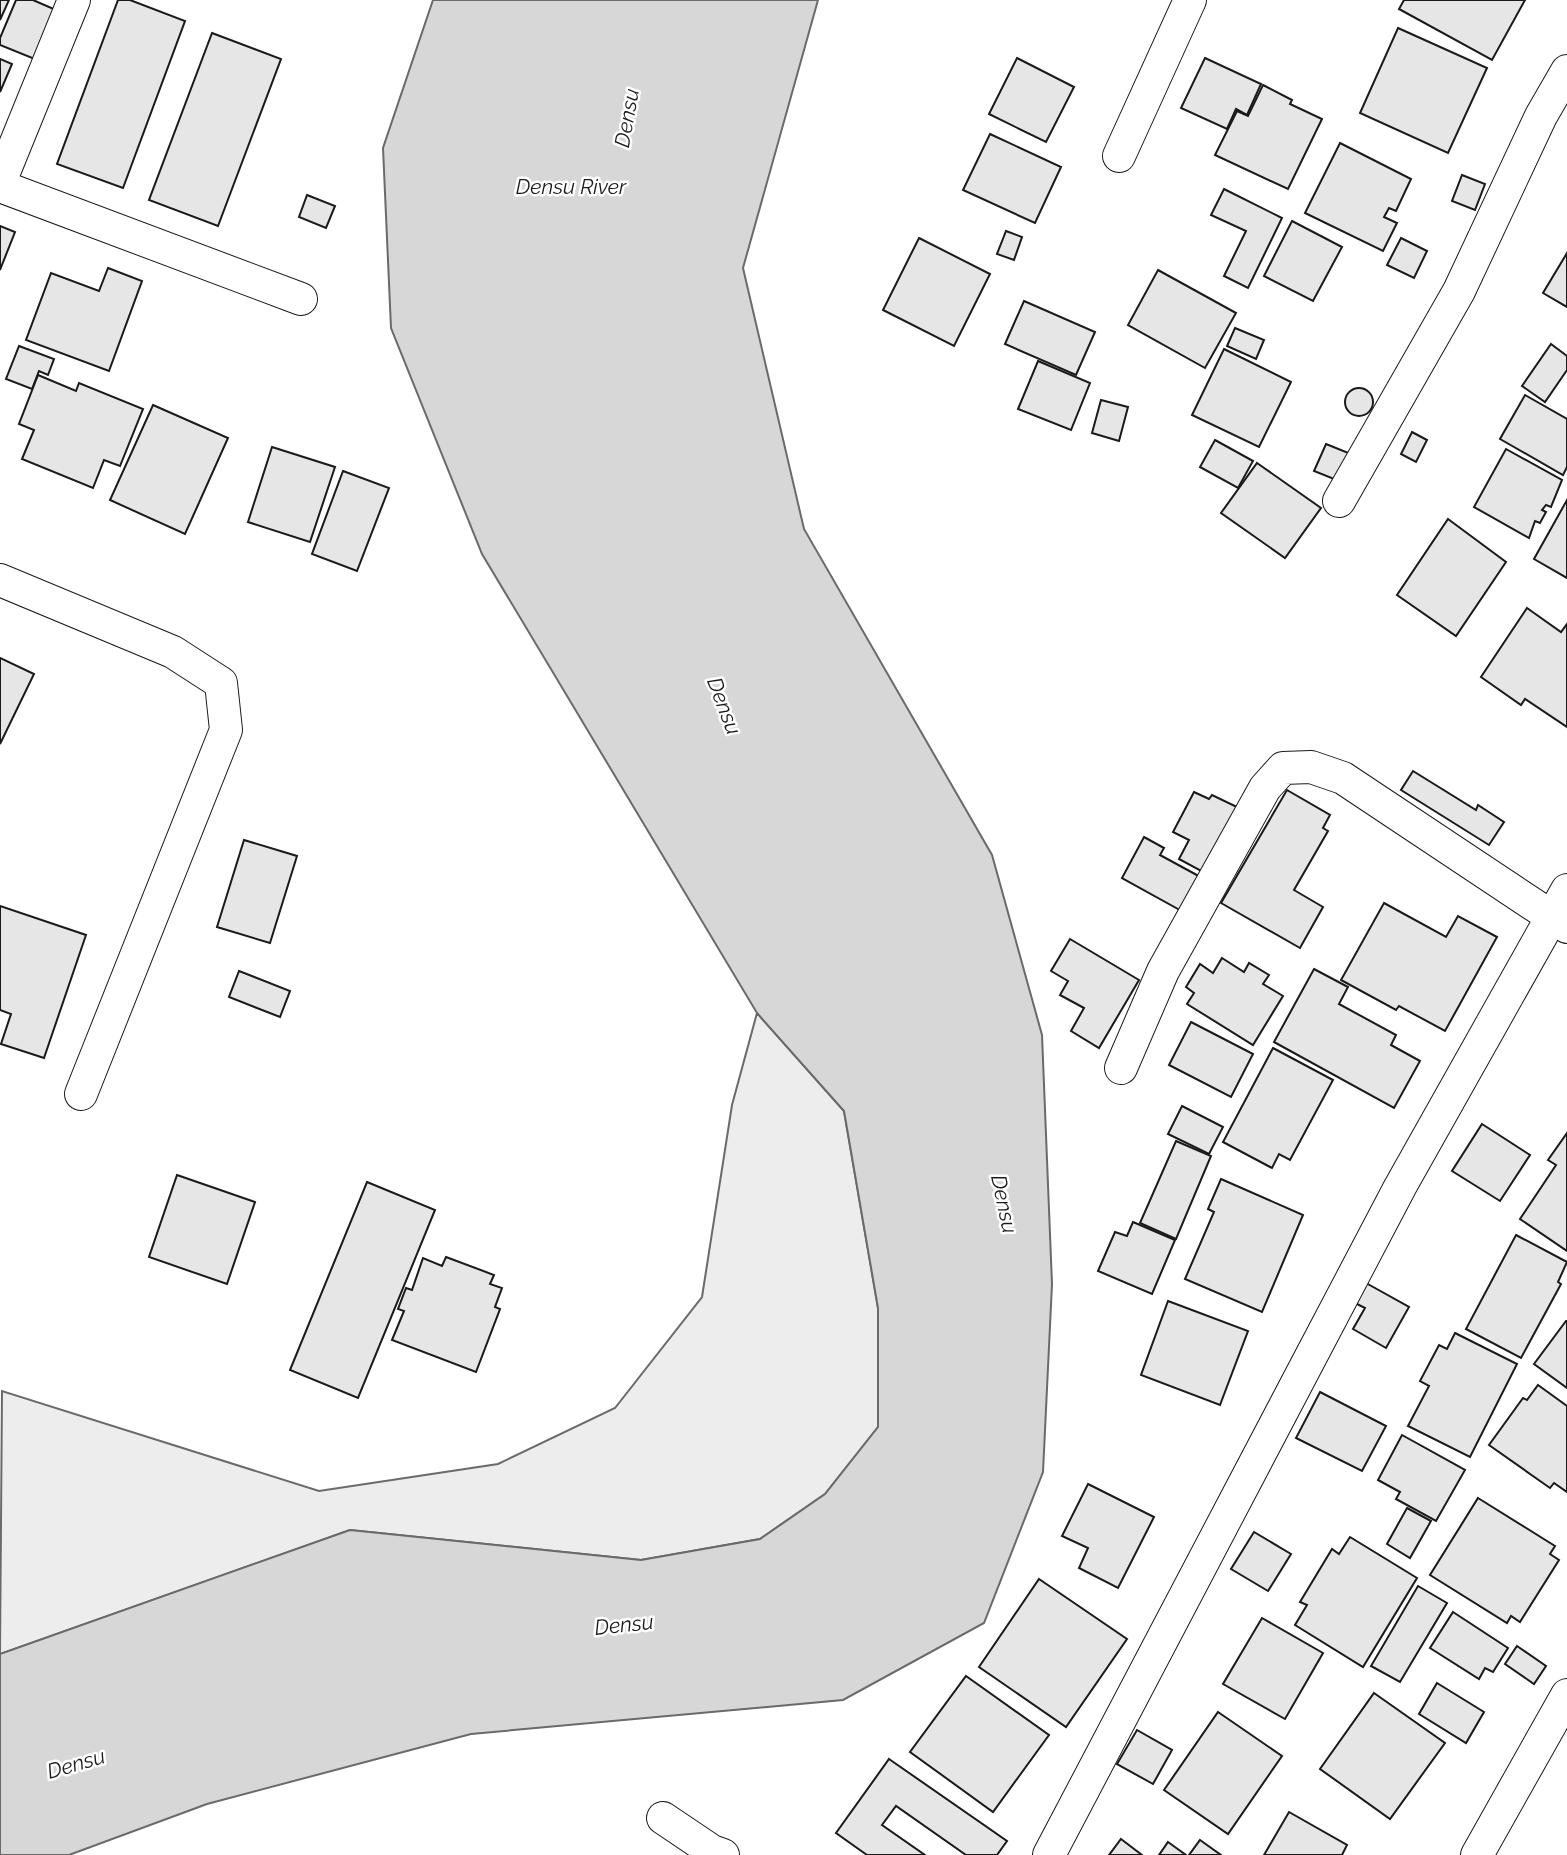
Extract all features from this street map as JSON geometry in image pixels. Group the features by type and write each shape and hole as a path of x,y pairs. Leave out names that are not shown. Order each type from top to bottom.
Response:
{"street":[{"path":"74,0 0,184 301,299"},
{"path":"1119,156 1190,0"},
{"path":"1339,501 1459,291 1541,116 1567,71"},
{"path":"0,580 173,652 220,683 226,730 81,1094"},
{"path":"1049,1855 1400,1188 1562,911 1343,778 1311,766 1283,768 1265,788 1163,971 1121,1068"},
{"path":"1477,1855 1567,1695"},
{"path":"663,1818 712,1851 723,1855"}],"shaded area":[{"path":"757,1013 844,1111 878,1308 878,1427 825,1494 760,1539 641,1560 350,1530 0,1654 2,1391 319,1491 498,1464 615,1408 702,1297 732,1105"}],"water":[{"name":"Densu River","path":"433,0 818,0 743,268 804,529 992,855 1042,1035 1052,1284 1043,1472 984,1623 843,1700 471,1734 207,1804 69,1855 0,1855 0,1654 350,1530 641,1560 760,1539 825,1494 878,1427 878,1308 844,1111 757,1013 482,554 391,328 383,148"}],"building":[{"path":"0,0 9,0 0,20"},
{"path":"16,0 33,0 63,13 42,62 0,45 0,38"},
{"path":"118,0 130,0 185,21 123,188 57,164"},
{"path":"1404,0 1525,0 1492,60 1399,9"},
{"path":"1398,28 1487,68 1448,153 1360,113"},
{"path":"212,33 281,59 218,226 149,200"},
{"path":"1017,58 1074,87 1046,142 989,114"},
{"path":"1205,58 1261,84 1247,115 1236,109 1227,129 1181,108"},
{"path":"0,59 12,64 0,92"},
{"path":"1263,85 1292,100 1290,104 1322,119 1288,189 1215,155 1237,111 1248,116"},
{"path":"990,134 1061,167 1035,223 963,190"},
{"path":"1340,143 1411,179 1396,211 1389,208 1384,217 1397,223 1383,251 1305,213"},
{"path":"1462,175 1485,184 1475,210 1452,201"},
{"path":"1224,189 1282,218 1248,288 1224,276 1246,231 1211,215"},
{"path":"307,195 335,206 326,228 299,217"},
{"path":"1292,221 1342,247 1313,301 1264,276"},
{"path":"0,226 15,232 0,270"},
{"path":"1006,231 1022,237 1014,260 997,254"},
{"path":"919,238 990,274 954,346 883,310"},
{"path":"1401,238 1427,251 1414,278 1387,265"},
{"path":"1567,253 1567,307 1543,293"},
{"path":"108,268 142,281 109,371 26,340 51,273 99,291"},
{"path":"1158,270 1236,313 1205,368 1128,325"},
{"path":"1024,301 1095,332 1076,375 1005,344"},
{"path":"1235,328 1264,340 1256,359 1227,346"},
{"path":"1551,344 1567,356 1567,370 1545,402 1522,386"},
{"path":"19,346 54,359 48,375 39,371 32,389 6,379"},
{"path":"1224,349 1291,382 1259,447 1192,415"},
{"path":"1038,361 1090,383 1071,430 1018,409"},
{"path":"38,375 76,391 79,383 143,409 120,466 104,460 93,488 22,459 34,430 19,424"},
{"path":"1359,388 1369,392 1373,402 1369,412 1359,416 1349,412 1345,402 1349,392"},
{"path":"1525,395 1567,419 1567,467 1563,475 1500,439"},
{"path":"1101,400 1128,407 1119,441 1092,433"},
{"path":"153,405 228,438 185,534 110,500"},
{"path":"1412,432 1427,440 1416,462 1401,454"},
{"path":"1215,440 1253,461 1238,488 1200,467"},
{"path":"1326,444 1351,454 1339,481 1314,471"},
{"path":"272,447 335,467 310,542 248,522"},
{"path":"1506,449 1562,480 1551,507 1546,505 1542,510 1546,512 1540,523 1535,521 1529,538 1474,507"},
{"path":"1257,463 1321,508 1285,558 1221,513"},
{"path":"343,471 389,488 357,571 312,554"},
{"path":"1567,500 1567,578 1534,559"},
{"path":"1448,519 1506,562 1456,636 1397,595"},
{"path":"1527,608 1561,632 1567,624 1567,727 1525,699 1521,705 1481,677"},
{"path":"0,658 34,674 0,744"},
{"path":"1413,771 1476,810 1478,805 1504,822 1489,845 1401,790"},
{"path":"1287,790 1330,815 1323,828 1328,831 1294,890 1323,907 1300,948 1221,903"},
{"path":"1194,792 1209,799 1212,795 1237,807 1203,872 1179,859 1189,840 1173,832"},
{"path":"1144,837 1164,848 1160,855 1206,880 1187,914 1122,878"},
{"path":"244,840 297,856 270,943 217,927"},
{"path":"1384,903 1446,937 1458,916 1497,937 1445,1031 1399,1006 1396,1010 1341,980"},
{"path":"0,906 86,935 44,1058 1,1044 11,1014 0,1010"},
{"path":"1070,939 1139,980 1099,1048 1071,1031 1084,1008 1060,995 1068,981 1051,971"},
{"path":"1222,958 1244,972 1249,963 1269,975 1263,984 1283,996 1253,1045 1187,1004 1194,993 1186,987 1200,964 1213,973"},
{"path":"1314,969 1348,987 1339,1004 1396,1035 1391,1045 1420,1061 1394,1108 1274,1042"},
{"path":"239,971 290,991 280,1017 229,997"},
{"path":"1191,1022 1253,1054 1231,1097 1169,1065"},
{"path":"1273,1048 1333,1080 1290,1160 1279,1154 1272,1168 1223,1142"},
{"path":"1182,1106 1223,1127 1209,1154 1168,1134"},
{"path":"1482,1124 1530,1155 1500,1201 1452,1171"},
{"path":"1567,1133 1567,1251 1520,1219 1556,1165 1548,1160"},
{"path":"1176,1141 1211,1156 1176,1239 1140,1223"},
{"path":"177,1175 255,1202 227,1284 149,1257"},
{"path":"1221,1179 1303,1215 1262,1312 1185,1279 1214,1212 1208,1209"},
{"path":"367,1182 435,1210 358,1398 290,1370"},
{"path":"1133,1222 1175,1240 1152,1294 1098,1271 1115,1232 1127,1236"},
{"path":"1516,1235 1567,1262 1558,1282 1561,1284 1521,1358 1466,1329"},
{"path":"446,1257 494,1275 490,1284 502,1288 495,1307 500,1309 476,1372 392,1340 404,1311 398,1309 406,1288 412,1290 423,1258 442,1266"},
{"path":"1366,1283 1409,1307 1386,1348 1353,1329 1365,1308 1355,1303"},
{"path":"1168,1301 1248,1331 1220,1405 1141,1375"},
{"path":"1567,1321 1567,1388 1534,1364"},
{"path":"1455,1333 1517,1364 1470,1457 1408,1426 1429,1386 1420,1381 1439,1345 1447,1349"},
{"path":"1538,1385 1567,1406 1567,1492 1554,1483 1550,1488 1489,1445 1523,1398 1527,1400"},
{"path":"1320,1392 1386,1426 1362,1471 1296,1438"},
{"path":"1402,1435 1465,1470 1436,1521 1396,1499 1400,1492 1378,1480"},
{"path":"1088,1484 1154,1517 1118,1588 1079,1568 1088,1548 1062,1536"},
{"path":"1478,1498 1555,1546 1550,1554 1559,1560 1520,1622 1511,1616 1507,1623 1430,1575"},
{"path":"1407,1508 1431,1521 1410,1558 1387,1544"},
{"path":"1254,1532 1291,1554 1268,1591 1231,1569"},
{"path":"1350,1537 1417,1578 1363,1667 1295,1625 1307,1605 1300,1602 1332,1549 1339,1554"},
{"path":"1039,1579 1127,1639 1066,1727 979,1667"},
{"path":"1418,1586 1447,1603 1400,1682 1371,1666"},
{"path":"1453,1612 1508,1648 1493,1672 1485,1668 1479,1679 1430,1648"},
{"path":"1262,1618 1323,1653 1285,1719 1223,1684"},
{"path":"1517,1646 1546,1666 1534,1684 1505,1664"},
{"path":"966,1676 1049,1735 993,1812 910,1752"},
{"path":"1437,1683 1484,1712 1466,1743 1419,1714"},
{"path":"1374,1693 1445,1743 1390,1819 1320,1769"},
{"path":"1218,1712 1282,1756 1228,1834 1164,1790"},
{"path":"1137,1730 1172,1750 1153,1784 1117,1764"},
{"path":"889,1759 1007,1841 997,1855 966,1855 896,1806 882,1825 925,1855 867,1855 836,1833"},
{"path":"1289,1812 1347,1845 1342,1855 1264,1855"},
{"path":"1121,1839 1142,1855 1109,1855"},
{"path":"1200,1840 1221,1855 1189,1855"},
{"path":"1168,1842 1186,1855 1159,1855"}],"water label":[{"name":"Densu","path":"627,118"},
{"name":"Densu","path":"724,706"},
{"name":"Densu","path":"1004,1204"},
{"name":"Densu","path":"624,1625"},
{"name":"Densu","path":"76,1764"}]}
